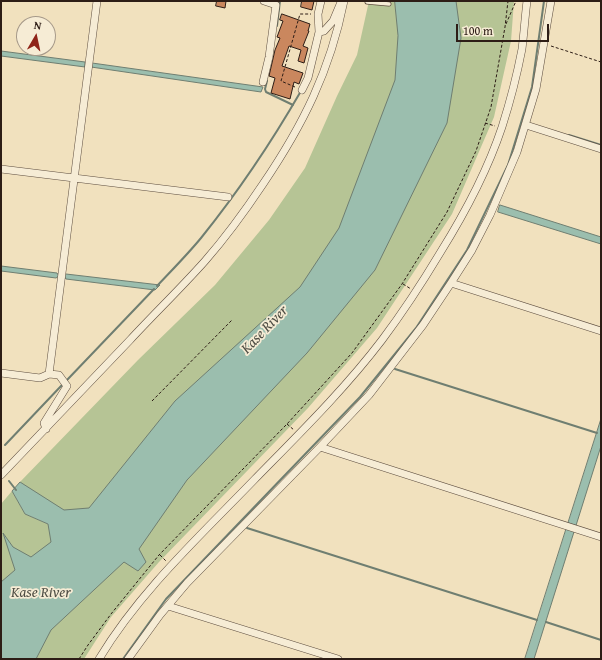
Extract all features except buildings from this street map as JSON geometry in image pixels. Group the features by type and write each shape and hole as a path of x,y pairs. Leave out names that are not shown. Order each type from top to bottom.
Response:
{"street":[{"path":"49,374 96,1"},
{"path":"263,82 269,57 276,5 264,1"},
{"path":"302,90 308,78 319,32 318,14 321,1"},
{"path":"319,32 324,31 332,21 343,1"},
{"path":"1,475 205,260 249,204 284,153 316,92 328,65 338,30 343,1"},
{"path":"99,659 124,622 172,565 299,434 345,384 381,341 416,292 460,221 482,177 501,128 513,89 522,49 527,1"},
{"path":"128,659 160,615 187,583 369,395 423,325 451,283 472,250 490,215 517,152 536,89 551,1"},
{"path":"526,125 601,149"},
{"path":"1,169 228,197"},
{"path":"451,283 601,331"},
{"path":"1,373 40,378 49,374 59,375 67,386 44,423 46,429"},
{"path":"320,447 601,537"},
{"path":"168,606 338,659"}],"lane":[{"path":"367,2 389,4"}],"path":[{"path":"79,659 111,614 159,555 287,424 352,353 402,284 447,212 476,151 491,107 508,1"},
{"path":"505,27 516,1"},
{"path":"302,90 281,81 300,14 318,14"},
{"path":"544,44 601,62"},
{"path":"485,123 501,128"},
{"path":"402,284 416,292"},
{"path":"152,401 232,320"},
{"path":"287,424 299,434"},
{"path":"159,555 172,565"}],"shaded area":[{"path":"369,1 402,1 401,79 345,231 299,296 87,519 67,516 28,493 20,482 138,360 215,285 269,220 305,168 357,55"},
{"path":"449,1 514,1 511,41 494,117 452,214 377,328 308,408 159,562 111,617 84,659 3,659 130,544 302,349"},
{"path":"12,491 25,514 48,524 60,542 1,591 1,504"}],"water":[{"name":"Kase River","path":"395,1 456,1 461,38 447,123 375,270 307,353 187,480 139,549 146,562 138,571 124,562 51,630 36,659 1,659 1,582 15,570 3,533 13,547 31,557 51,542 48,524 25,514 12,491 20,482 64,510 89,508 175,401 300,287 339,228 395,80 398,36"},
{"path":"1,51 16,53 16,56 39,56 85,62 85,67 1,56"},
{"path":"92,63 263,87 261,92 91,67"},
{"path":"500,205 601,237 601,244 498,212"},
{"path":"1,266 57,273 59,276 56,278 1,271"},
{"path":"66,274 160,285 155,290 66,279 64,276"},
{"path":"601,419 601,446 534,659 525,659"}],"waterway":[{"path":"277,26 280,1"},
{"path":"123,659 166,599 360,397 416,328 467,250 508,165 532,87 544,1"},
{"path":"267,81 265,89 266,92 293,105"},
{"path":"157,286 215,221 266,148 301,91"},
{"path":"569,135 601,145"},
{"path":"67,380 154,289"},
{"path":"395,369 597,433"},
{"path":"5,445 62,385"},
{"path":"9,481 16,490"},
{"path":"247,528 537,620"},
{"path":"546,622 601,640"}]}
